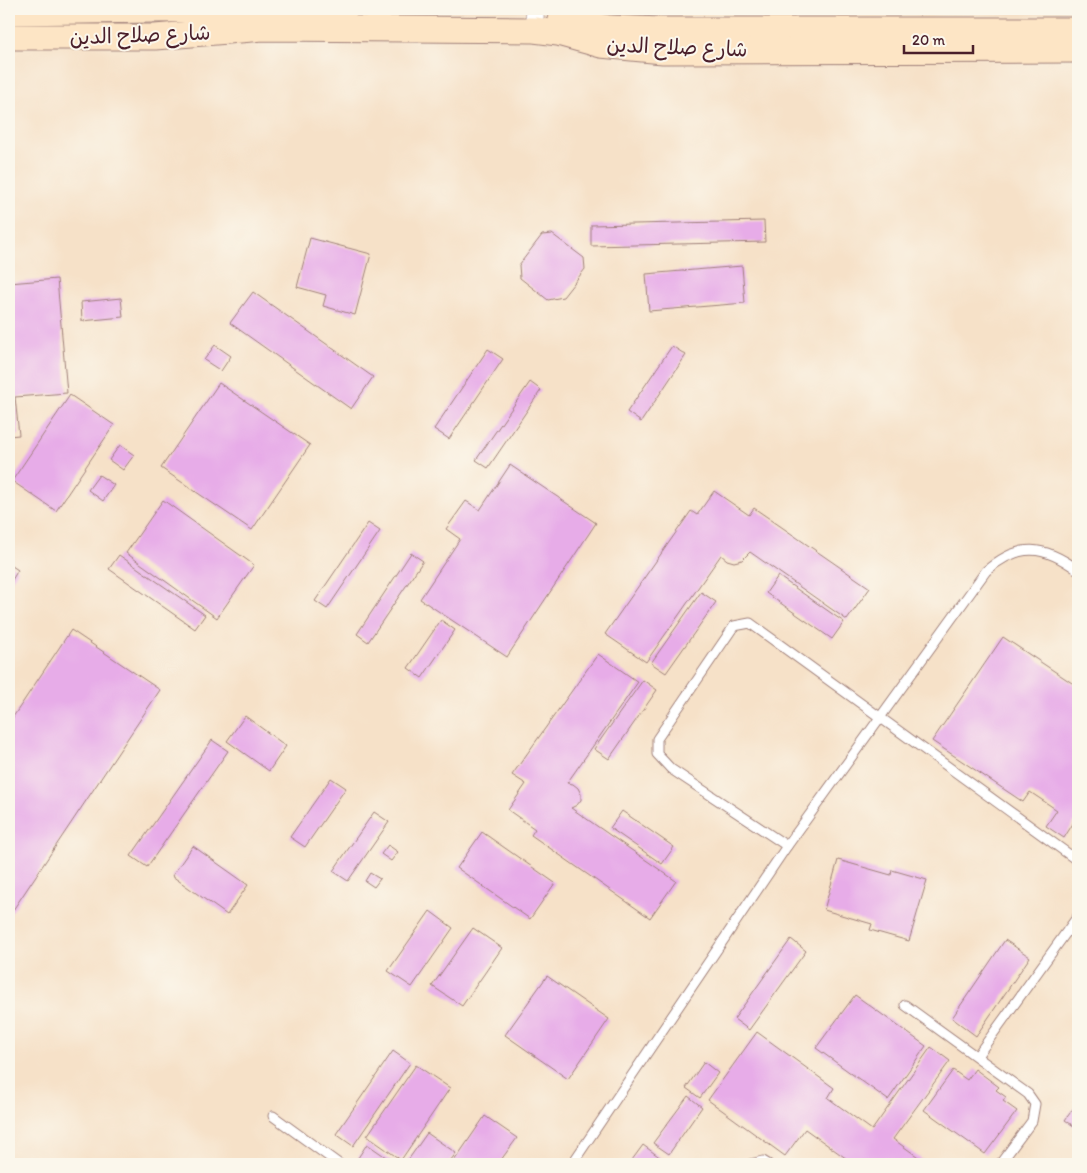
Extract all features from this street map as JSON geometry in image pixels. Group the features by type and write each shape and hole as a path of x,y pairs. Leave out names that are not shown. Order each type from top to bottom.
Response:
{"street":[{"name":"شارع صلاح الدين","path":"9,12 229,9 535,18 631,30 1078,30"},
{"name":"شارع صلاح الدين","path":"9,37 155,38 263,28 535,18 558,33 601,45 663,50 1078,50"}],"lane":[{"path":"572,1164 787,846 986,571 1000,559 1016,552 1033,549 1051,554 1078,570"},
{"path":"787,846 671,769 657,754 657,739 734,626 750,623 1078,861"},
{"path":"977,1056 1078,916"},
{"path":"905,1005 1028,1094 1035,1104 1032,1121 1000,1164"},
{"path":"272,1116 339,1164"},
{"path":"750,1164 763,1160 768,1164"}],"building":[{"path":"764,221 765,242 591,246 591,225"},
{"path":"552,234 584,258 585,269 563,297 548,300 520,278 519,265 542,235"},
{"path":"310,238 371,254 355,315 323,306 326,295 297,287"},
{"path":"742,266 745,303 649,311 646,274"},
{"path":"57,279 67,393 15,397 19,435 9,436 9,283"},
{"path":"253,292 373,377 351,409 230,323"},
{"path":"121,298 123,317 82,321 81,302"},
{"path":"215,345 231,356 221,371 204,360"},
{"path":"672,346 686,355 641,422 627,412"},
{"path":"488,349 503,359 449,439 434,429"},
{"path":"530,382 541,390 488,468 476,460"},
{"path":"219,383 310,445 252,530 161,468"},
{"path":"70,395 114,425 56,511 12,481"},
{"path":"120,445 134,455 123,470 109,460"},
{"path":"510,465 596,523 507,657 420,599 460,539 446,529 466,501 480,510"},
{"path":"99,475 114,485 103,501 88,490"},
{"path":"714,491 749,515 754,508 870,588 847,620 750,552 742,560 734,562 727,560 721,555 646,662 605,634 691,511 697,515"},
{"path":"163,500 254,565 217,618 126,553"},
{"path":"368,523 380,531 327,609 315,601"},
{"path":"411,553 423,561 368,642 357,634"},
{"path":"119,555 205,615 195,629 109,569"},
{"path":"9,564 18,570 9,585"},
{"path":"778,576 844,622 832,639 766,593"},
{"path":"701,592 716,602 666,673 651,663"},
{"path":"441,620 455,630 422,678 408,668"},
{"path":"71,630 160,690 9,916 9,723"},
{"path":"1003,637 1078,687 1078,825 1074,822 1064,838 1046,826 1057,810 1030,792 1023,802 932,741"},
{"path":"598,654 638,682 567,783 573,784 581,794 581,800 571,808 676,881 650,918 531,835 535,829 508,810 526,784 512,775"},
{"path":"643,680 657,690 609,759 594,749"},
{"path":"245,716 286,746 269,771 227,741"},
{"path":"212,740 228,751 147,867 131,856"},
{"path":"331,778 346,788 305,847 290,837"},
{"path":"622,811 674,847 662,864 610,828"},
{"path":"374,812 389,822 348,881 333,871"},
{"path":"482,832 555,883 530,919 457,868"},
{"path":"388,845 398,852 391,861 381,854"},
{"path":"193,846 248,885 227,915 172,876"},
{"path":"838,860 891,875 892,870 927,880 909,941 870,930 872,924 824,910"},
{"path":"370,873 380,879 374,887 365,881"},
{"path":"430,911 453,928 412,987 388,971"},
{"path":"473,928 502,948 462,1006 432,986"},
{"path":"791,939 806,951 749,1030 734,1019"},
{"path":"1005,940 1030,957 976,1036 952,1018"},
{"path":"547,976 609,1019 568,1079 505,1035"},
{"path":"855,995 926,1046 888,1100 816,1048"},
{"path":"757,1032 834,1088 828,1098 872,1130 931,1047 950,1061 893,1139 928,1164 854,1164 805,1129 785,1156 708,1100"},
{"path":"393,1051 410,1063 353,1146 336,1134"},
{"path":"704,1062 718,1073 700,1098 686,1088"},
{"path":"416,1065 450,1088 401,1160 367,1136"},
{"path":"975,1069 999,1087 996,1090 1006,1097 1003,1101 1017,1111 985,1154 924,1110 953,1070 967,1080"},
{"path":"688,1096 702,1107 669,1154 653,1143"},
{"path":"1078,1102 1078,1129 1065,1120"},
{"path":"485,1116 517,1138 498,1164 452,1164"},
{"path":"427,1133 456,1153 448,1164 406,1163"},
{"path":"367,1144 396,1164 361,1164 356,1161"},
{"path":"643,1145 669,1164 629,1164"}]}
